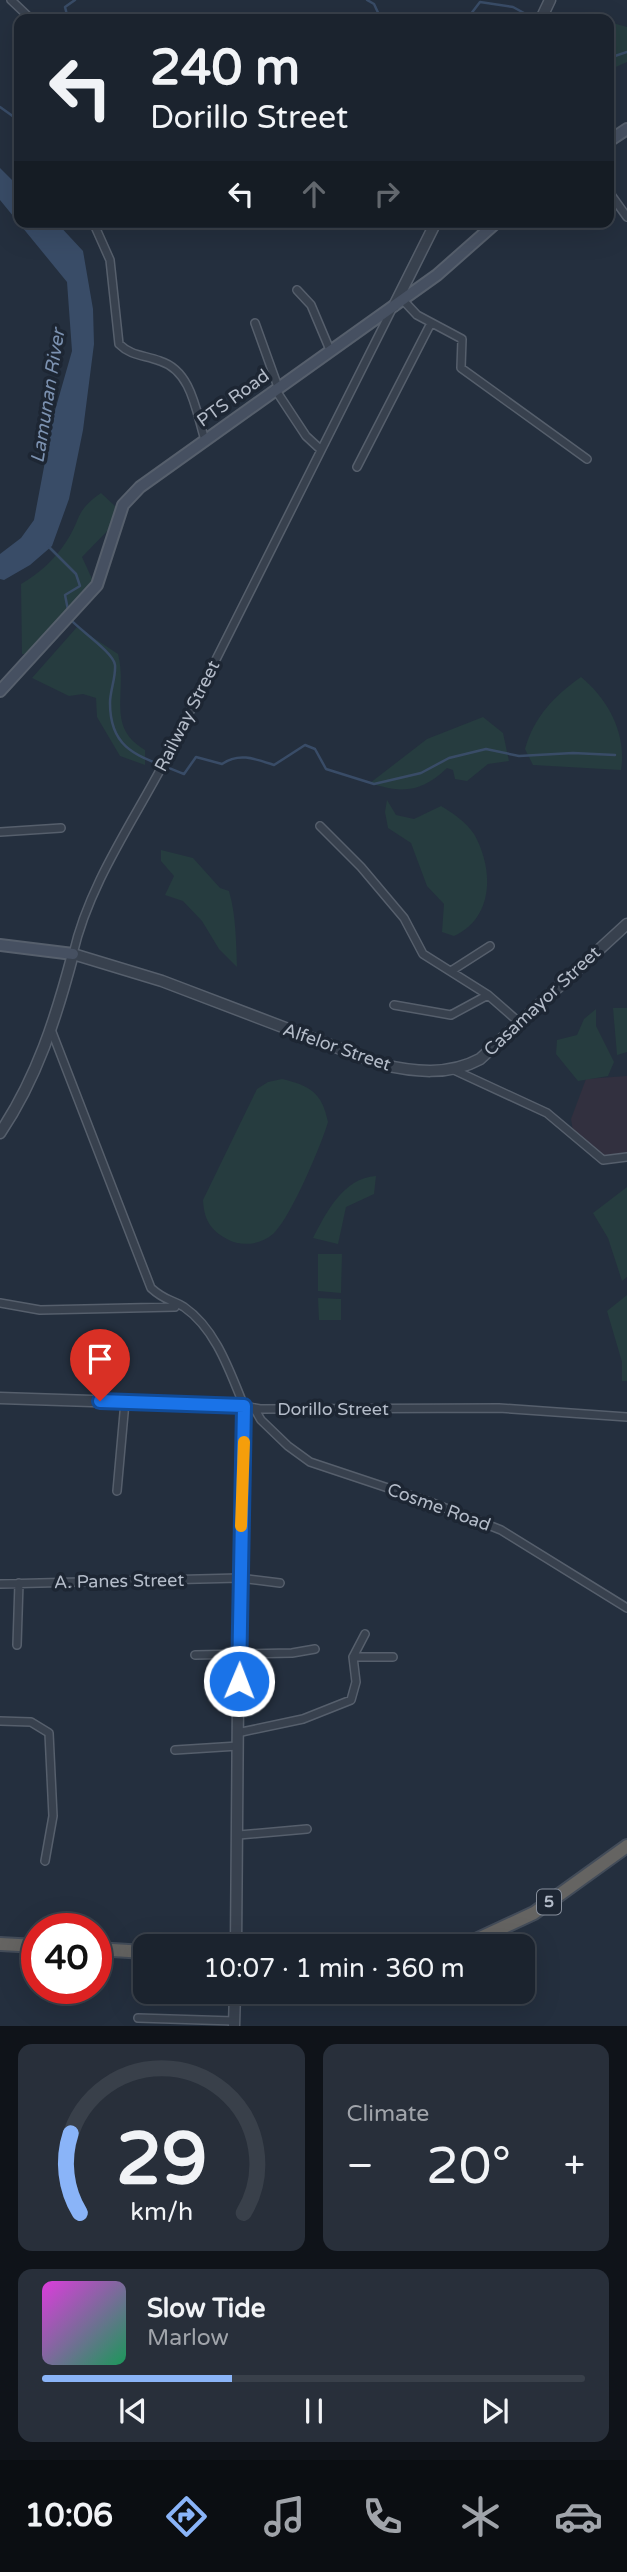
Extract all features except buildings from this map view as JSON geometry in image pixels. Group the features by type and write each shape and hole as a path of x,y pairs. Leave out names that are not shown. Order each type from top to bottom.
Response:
{"highway":[{"name":"5","path":"489,1934 534,1913 627,1846"},
{"path":"0,1944 21,1945"},
{"path":"112,1950 133,1951"}],"main road":[{"name":"PTS Road","path":"0,691 97,585 123,505 140,487 437,275 490,228"},
{"path":"0,945 73,954"}],"street":[{"path":"11,0 26,14"},
{"path":"614,199 627,217"},
{"path":"96,228 110,260 119,344 129,354 164,362 176,369 186,383 205,440"},
{"path":"433,228 398,302 462,339 461,369 587,459"},
{"path":"297,290 311,305 330,350"},
{"name":"Railway Street","path":"0,1133 18,1106 52,1032 79,928 104,873 165,760 320,449 398,302"},
{"path":"255,323 277,388 306,436 320,449"},
{"path":"357,467 431,323"},
{"path":"320,826 361,867 404,918 423,954 488,995 520,1023"},
{"path":"0,832 61,828"},
{"name":"Casamayor Street","path":"454,1070 480,1059 627,924"},
{"path":"451,971 490,946"},
{"name":"Alfelor Street","path":"73,954 162,981 380,1064 403,1070 454,1070 547,1113 603,1160 627,1157"},
{"path":"394,1005 451,1015 488,995"},
{"path":"52,1032 143,1272 151,1288 165,1301 183,1307"},
{"path":"0,1303 40,1310 183,1307"},
{"name":"Cosme Road","path":"183,1307 222,1354 249,1407 288,1446 310,1462 430,1502 501,1530 627,1608"},
{"name":"Dorillo Street","path":"0,1398 249,1407 499,1408 627,1416"},
{"path":"117,1491 125,1402"},
{"path":"236,1934 239,1578 249,1407"},
{"name":"A. Panes Street","path":"0,1584 239,1578 280,1583"},
{"path":"17,1645 19,1583"},
{"path":"237,1733 303,1719 351,1700 355,1692 353,1657 365,1634"},
{"path":"195,1655 315,1649"},
{"path":"353,1657 393,1657"},
{"path":"0,1721 32,1722 49,1733 53,1816 45,1861"},
{"path":"175,1750 238,1746"},
{"path":"239,1835 307,1829"},
{"path":"138,2018 234,2024 235,2004"}],"shaded area":[{"path":"627,1076 627,1153 613,1158 602,1156 573,1131 571,1119 586,1079"}],"green space":[{"path":"614,23 627,27 627,62 614,68"},
{"path":"101,493 116,507 115,523 82,557 93,581 83,601 29,654 22,654 21,584 40,571 57,554 86,505"},
{"path":"77,627 118,654 122,720 125,731 145,750 145,765 120,756 97,717 96,698 83,694 69,696 32,678"},
{"path":"581,677 599,696 613,718 621,743 621,770 533,765 525,749 546,708"},
{"path":"483,717 503,733 509,761 488,764 467,781 455,779 453,770 447,768 429,782 412,789 392,789 370,783 427,739"},
{"path":"387,800 396,815 414,819 441,806 467,826 481,848 487,877 483,905 467,928 454,936 442,932 444,904 427,886 411,843 388,828 385,812"},
{"path":"161,850 193,858 220,888 229,891 237,967 219,949 202,921 183,901 165,895 174,876 161,861"},
{"path":"613,1008 627,1008 627,1052 617,1055"},
{"path":"596,1009 596,1026 614,1062 608,1076 578,1081 556,1054 557,1040 577,1035 584,1019"},
{"path":"282,1079 314,1092 322,1104 328,1122 304,1181 280,1226 268,1238 256,1243 232,1242 216,1232 209,1223 203,1200 257,1089 268,1082"},
{"path":"376,1176 374,1194 346,1207 338,1244 313,1238 330,1208 345,1190 364,1178"},
{"path":"627,1187 627,1277 622,1281 608,1238 593,1213"},
{"path":"318,1254 342,1254 341,1293 318,1291"},
{"path":"627,1295 627,1381 622,1381 622,1362 607,1311"},
{"path":"318,1298 341,1299 341,1320 319,1320"}],"water":[{"path":"0,168 14,182 14,217 0,200"},
{"path":"23,228 62,228 83,251 93,309 94,344 83,430 69,499 52,546 30,565 4,580 0,579 0,554 21,538 34,520 54,414 72,351 67,282"}],"waterway":[{"path":"67,14 65,7 75,0"},
{"path":"367,0 374,4 379,14"},
{"path":"471,14 480,2 513,7 526,14"},
{"path":"614,56 627,52"},
{"path":"0,107 14,117"},
{"path":"48,546 76,574 80,586 65,595 68,610"},
{"path":"71,620 113,660 115,670 110,698 112,720 123,743 143,758 184,774 196,757 222,764 241,757 274,765 305,745 315,749 326,769 374,784 421,773 449,758 486,749 519,756 573,753 615,755"}],"slow traffic":[{"path":"241,1526 244,1442"}],"route":[{"path":"100,1401 244,1406 239,1681"}],"water label":[{"name":"Lamunan River","path":"48,396"}]}
